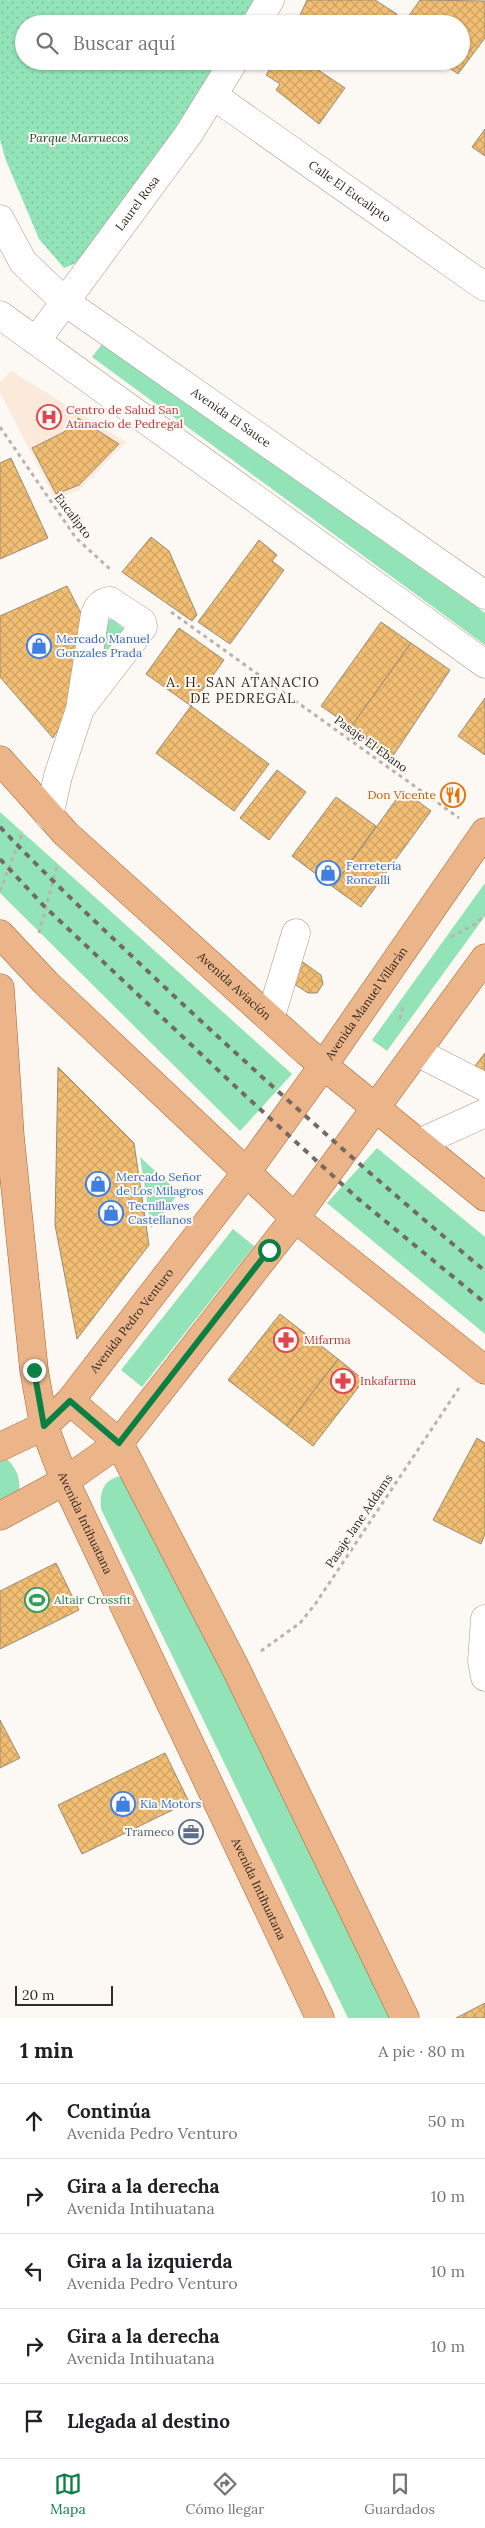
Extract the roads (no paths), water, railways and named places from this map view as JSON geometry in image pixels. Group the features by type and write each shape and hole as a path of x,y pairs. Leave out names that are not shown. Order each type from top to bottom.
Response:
{"main road":[{"name":"Avenida Aviación","path":"0,760 50,817 270,1019 323,1066 485,1197"},
{"name":"Avenida Manuel Villarán","path":"245,1174 323,1066 484,833"},
{"path":"0,934 245,1174 294,1218 480,1367"},
{"path":"0,1516 65,1481 119,1443 294,1218 485,958"},
{"name":"Avenida Intihuatana","path":"0,988 5,1123 34,1370 44,1426 65,1481 320,2018"},
{"name":"Avenida Pedro Venturo","path":"0,1447 44,1426 70,1401 245,1174"},
{"path":"70,1401 119,1443 235,1667 405,2018"}],"street":[{"path":"261,15 270,0"},
{"name":"Laurel Rosa","path":"36,341 188,135 229,70"},
{"name":"Calle El Eucalipto","path":"214,96 485,287"},
{"name":"Avenida El Sauce","path":"0,218 23,262 64,301 485,595"},
{"path":"0,315 485,664"},
{"path":"50,817 58,776 80,709"},
{"path":"270,1019 296,933"},
{"path":"417,1052 485,1088"},
{"path":"419,1143 485,1113"},
{"path":"485,1619 482,1661 485,1677"}],"railway":[{"path":"0,827 86,913 212,1031 366,1170 485,1271"},
{"path":"0,859 44,906 356,1197 485,1303"}],"place":[{"name":"Centro de Salud San Atanacio de Pedregal","path":"49,417"},
{"name":"Mercado Manuel Gonzales Prada","path":"39,646"},
{"name":"Don Vicente","path":"453,795"},
{"name":"Ferretería Roncalli","path":"328,873"},
{"name":"Mercado Señor de Los Milagros","path":"98,1184"},
{"name":"Tecnillaves Castellanos","path":"111,1213"},
{"name":"Mifarma","path":"286,1340"},
{"name":"Inkafarma","path":"343,1381"},
{"name":"Altair Crossfit","path":"37,1600"},
{"name":"Kia Motors","path":"123,1804"},
{"name":"Trameco","path":"191,1832"}],"district":[{"name":"A. H. SAN ATANACIO DE PEDREGAL","path":"243,690"}],"park label":[{"name":"Parque Marruecos","path":"79,138"}]}
